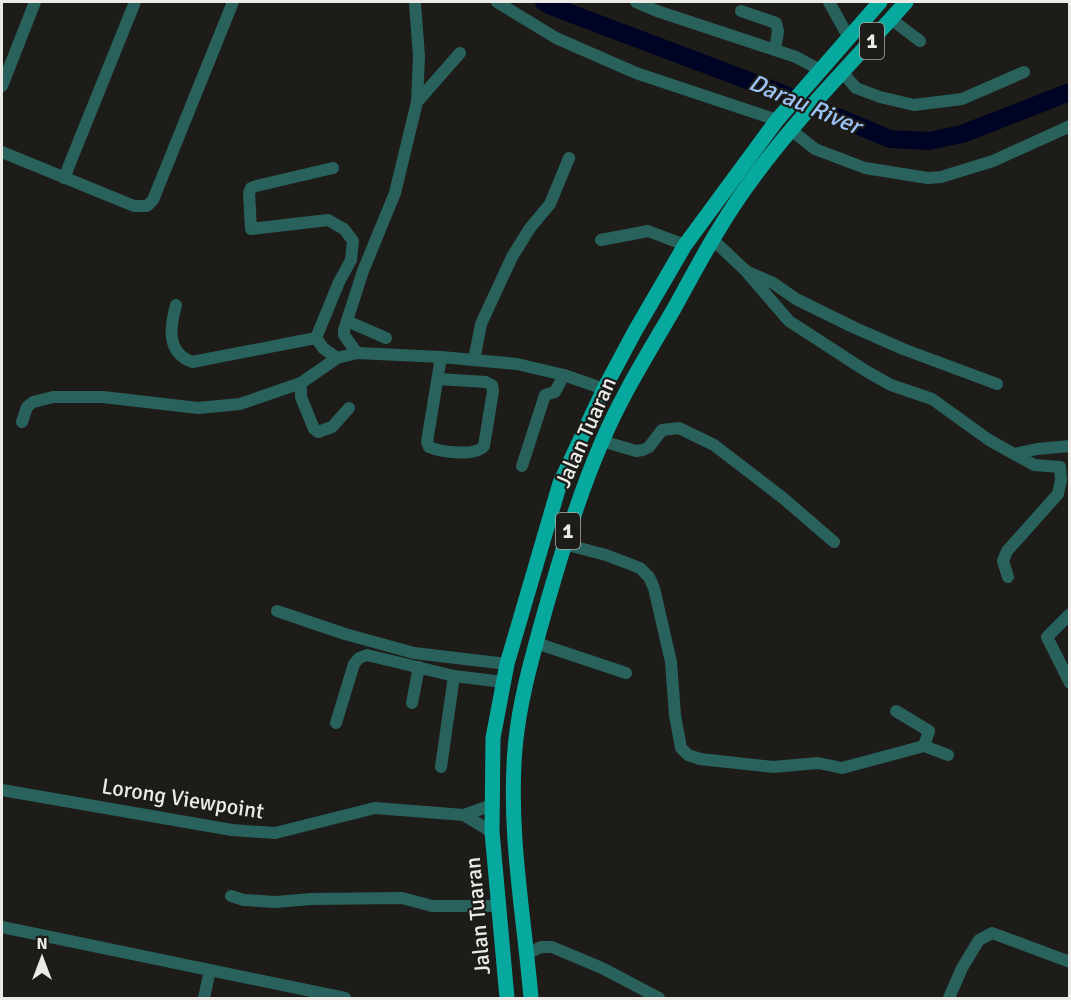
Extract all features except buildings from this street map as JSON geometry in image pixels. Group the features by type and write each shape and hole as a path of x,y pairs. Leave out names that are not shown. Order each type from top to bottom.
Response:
{"main road":[{"name":"Jalan Tuaran","path":"507,999 492,832 493,738 507,664 560,483 604,389 685,245 782,114 880,2"},
{"name":"Jalan Tuaran","path":"531,999 515,846 513,786 518,723 536,643 584,483 620,404 713,240 753,178 796,125 906,2"},
{"path":"582,435 599,419 681,271 691,265 696,269"}],"street":[{"path":"2,86 35,2"},
{"path":"64,178 135,2"},
{"path":"2,152 134,206 147,206 153,200 233,2"},
{"path":"497,2 556,38 636,74 782,114"},
{"path":"636,2 796,57 820,71"},
{"path":"829,2 849,38"},
{"path":"357,353 344,335 347,321 363,271 395,193 417,102 419,56 415,4"},
{"path":"741,11 776,23 778,31 775,50"},
{"path":"891,19 920,41"},
{"path":"417,102 460,53"},
{"path":"840,76 856,88 880,97 914,105 962,99 1024,72"},
{"path":"796,125 815,149 865,168 928,178 940,177 993,161 1070,126"},
{"path":"474,360 481,324 512,257 550,204 569,158"},
{"path":"316,338 339,282 351,260 353,241 344,229 328,220 251,229 249,192 250,188 256,186 333,168"},
{"path":"601,240 648,231 685,245"},
{"path":"713,240 744,270 789,321 891,385 932,399 989,440 1034,465 1065,467 1058,494 1007,552 1003,561 1008,577"},
{"path":"744,270 773,283 796,299 853,327 903,349 997,384"},
{"path":"176,305 170,327 173,347 185,359 192,362 238,355 316,338"},
{"path":"347,321 386,338"},
{"path":"316,338 323,348 337,358"},
{"path":"22,422 27,407 33,402 53,397 103,397 198,408 240,404 301,384 337,358 357,353 517,364 564,375 604,389"},
{"path":"438,379 486,382 492,385 484,446 481,450 472,453 429,447 427,442 441,357"},
{"path":"522,466 545,395 555,392 564,375"},
{"path":"301,384 301,397 314,429 318,432 332,428 349,408"},
{"path":"602,441 636,452 649,447 662,430 679,428 714,445 783,498 834,542"},
{"path":"1015,454 1070,446"},
{"path":"564,544 606,555 640,568 649,577 654,588 671,662 675,715 681,748 688,755 700,759 773,767 818,763 842,768 924,746 948,755"},
{"path":"277,612 345,634 414,652 507,664"},
{"path":"1070,614 1047,638 1070,682"},
{"path":"536,643 626,673"},
{"path":"336,723 354,664 359,658 367,655 454,676 503,682"},
{"path":"412,703 419,667"},
{"path":"441,767 454,676"},
{"path":"896,711 929,731 924,746"},
{"name":"Lorong Viewpoint","path":"2,790 232,830 265,833 291,829 375,808 464,815"},
{"path":"464,815 492,806"},
{"path":"464,815 492,832"},
{"path":"231,896 244,900 276,902 311,898 402,898 432,906 500,906"},
{"path":"2,927 345,999"},
{"path":"950,999 962,968 979,940 992,933 1070,962"},
{"path":"526,954 541,947 552,947 602,968 658,999"},
{"path":"204,999 210,970"}],"waterway":[{"name":"Darau River","path":"544,2 776,91 890,139 929,141 962,134 1070,92"}]}
